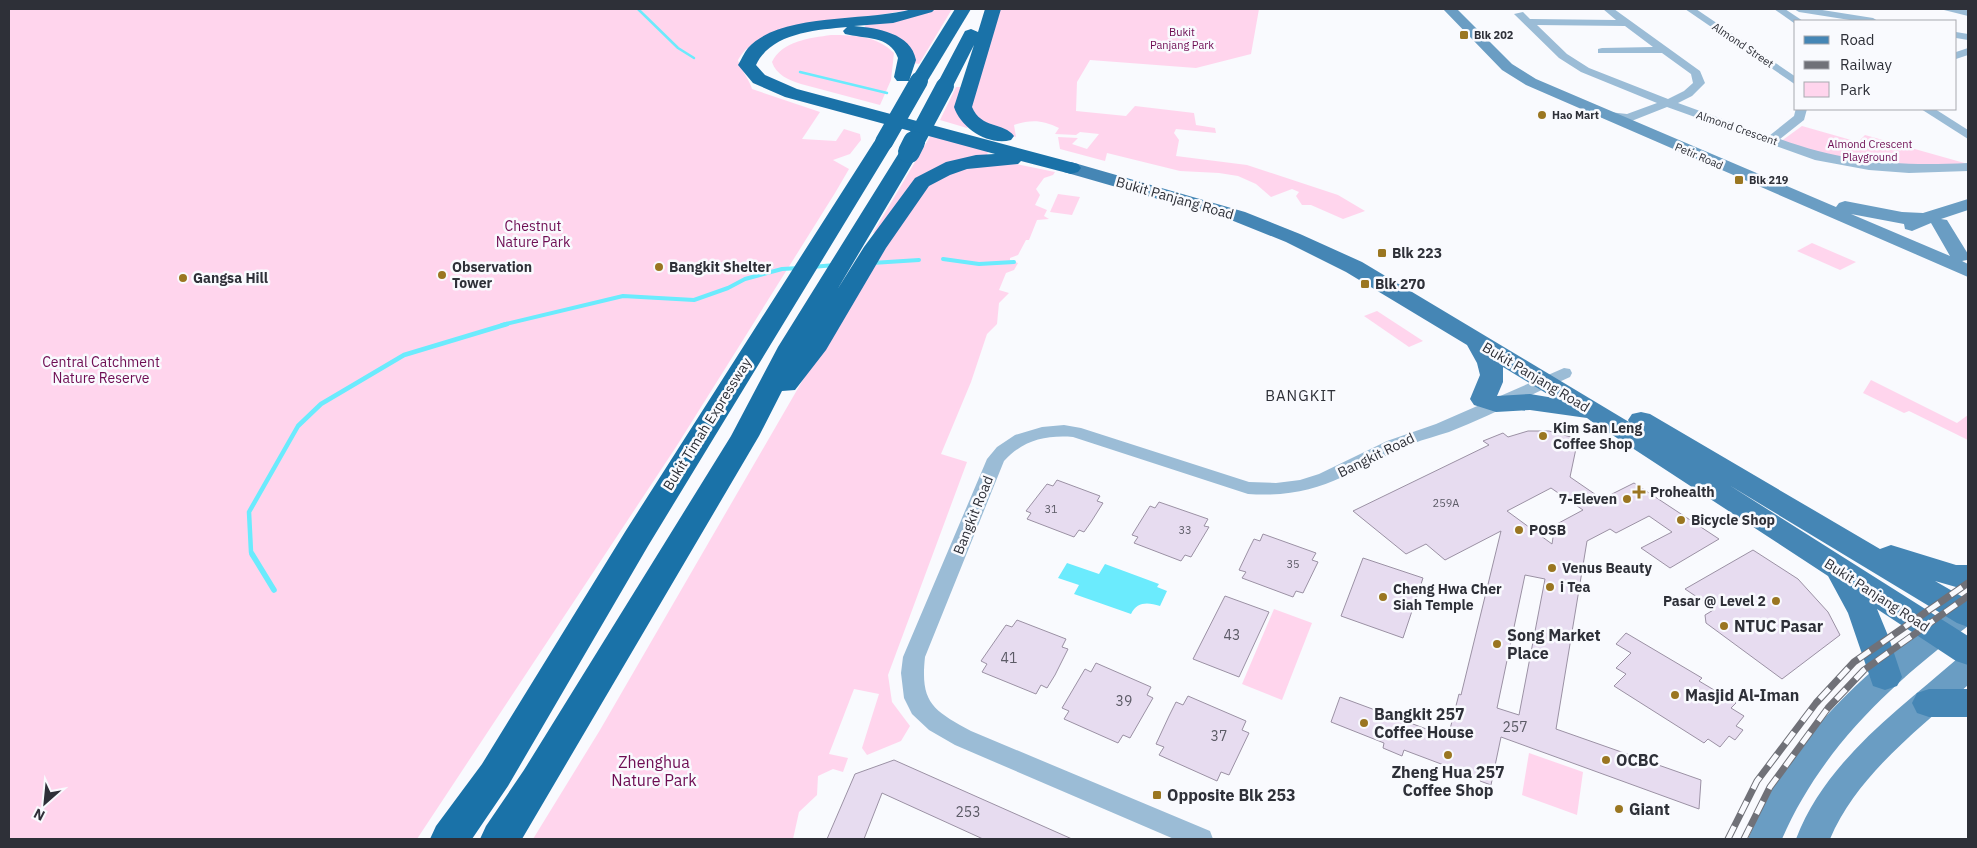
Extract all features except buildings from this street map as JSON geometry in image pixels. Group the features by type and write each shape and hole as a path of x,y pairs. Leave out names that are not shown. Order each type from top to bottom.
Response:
{"highway":[{"path":"927,9 896,18 790,32 764,42 754,49 749,56 747,65 759,79 791,93 1070,163"},
{"name":"Bukit Timah Expressway","path":"450,839 494,775 757,343 822,240 878,145 911,79 963,9"},
{"path":"802,349 852,245 909,152 985,9"},
{"path":"986,143 963,107 993,9"},
{"path":"911,79 903,49 891,40 860,32 818,32 786,40 770,50 764,63 776,75 804,88 986,143 1017,160 1070,163"},
{"path":"500,839 552,757 745,436 802,349 922,182 986,143"}],"main road":[{"name":"Petir Road","path":"1450,9 1529,72 1551,84 1634,124 1901,237 1965,262"},
{"name":"Petir Road","path":"1464,9 1476,28 1507,67 1531,82 1601,114 1634,124"},
{"name":"Bukit Panjang Road","path":"1070,163 1238,216 1293,238 1354,267 1477,341 1550,375 1600,415 1741,504 1836,552 1967,613"},
{"name":"Bukit Panjang Road","path":"1070,163 1165,183 1301,227 1380,264 1550,375 1836,552 1937,633 1968,652"},
{"name":"Petir Road","path":"1774,183 1839,206 1901,237"},
{"path":"1901,237 1968,204"},
{"path":"1839,206 1933,221 1968,213"},
{"path":"1933,221 1965,262"},
{"path":"1477,341 1494,368 1490,401 1530,402 1600,415"},
{"path":"1836,552 1909,563 1956,576 1968,576"},
{"path":"1836,552 1866,615 1885,678"},
{"path":"1765,839 1776,810 1825,739 1885,678 1937,633 1967,613"},
{"path":"1813,839 1818,822 1834,798 1869,757 1968,667"},
{"path":"1929,703 1968,704"}],"street":[{"path":"1608,9 1696,73 1699,83 1696,90 1635,114 1634,124"},
{"name":"Almond Street","path":"1690,9 1794,81"},
{"path":"1779,9 1796,20"},
{"path":"1799,9 1867,20"},
{"path":"1945,9 1968,12"},
{"name":"Almond Crescent","path":"1626,23 1523,18 1569,61 1585,70 1666,103 1815,156 1868,166 1909,169 1968,167"},
{"path":"1602,51 1665,50"},
{"path":"1771,140 1800,117 1801,110"},
{"path":"1929,110 1968,135"},
{"name":"Bangkit Road","path":"1201,839 963,738 938,725 922,712 914,698 911,677 914,657 996,459 1003,450 1019,440 1043,432 1060,430 1074,432 1248,488 1267,491 1284,490 1323,481 1424,432 1442,428 1490,401 1550,375"}],"green space":[{"name":"Chestnut Nature Park","path":"9,9 914,9 773,33 753,44 738,60 752,89 820,112 802,139 836,141 844,129 860,134 861,140 850,154 833,160 849,169 835,193 676,447 417,839 9,839"},
{"path":"933,9 952,9 919,64 913,63 914,55 864,29 866,24 917,15"},
{"name":"Bukit Panjang Park","path":"997,9 1259,9 1251,54 1196,68 1090,60 1077,82 1076,111 1126,116 1135,106 1194,113 1196,125 1215,128 1216,133 1176,129 1174,133 1179,140 1176,156 1247,165 1338,195 1365,211 1343,219 1311,205 1302,205 1296,196 1299,192 1292,189 1271,197 1256,184 1238,176 1180,171 1107,153 1105,161 1060,149 1058,137 1078,138 1072,144 1087,149 1099,134 1080,132 1076,135 1055,134 1059,128 1048,123 1031,121 1014,125 1016,137 983,126 969,104"},
{"path":"831,35 849,35 873,40 894,53 891,80 880,105 796,82 788,79 774,67 772,62 782,49 806,39"},
{"path":"956,87 961,87 970,125 967,128 940,120"},
{"name":"Almond Crescent Playground","path":"1802,126 1858,142 1865,135 1968,164 1908,168 1866,165 1780,142"},
{"path":"931,135 989,150 986,157 948,164 878,234 873,233"},
{"name":"Zhenghua Nature Park","path":"1016,164 1055,172 1053,175 1044,178 1036,189 1040,195 1035,205 1047,210 1044,216 1049,219 1037,220 1029,240 1026,240 1018,255 1010,258 1010,260 1018,263 1014,270 1006,273 999,290 1009,293 999,303 997,324 987,334 971,382 941,454 967,462 888,675 892,702 910,726 901,741 867,755 862,748 879,694 854,689 829,754 848,758 843,772 833,769 818,776 817,795 799,812 793,839 533,839 600,730 819,352 925,187 963,167"},
{"path":"1058,194 1080,197 1072,215 1050,212"},
{"path":"1812,243 1856,262 1840,270 1797,251"},
{"path":"1377,311 1423,341 1409,347 1364,316"},
{"path":"1871,380 1957,423 1968,415 1968,440 1909,411 1904,413 1863,393"},
{"path":"1274,609 1312,623 1282,700 1242,684"},
{"path":"1529,753 1583,772 1577,815 1522,795"}],"water":[{"path":"1067,563 1099,574 1105,564 1159,584 1157,587 1167,591 1160,606 1151,604 1139,605 1131,614 1074,594 1079,585 1058,578"}],"waterway":[{"path":"638,9 678,48 694,58"},
{"path":"800,72 887,93"},
{"path":"943,259 979,264 1014,262"},
{"path":"872,263 919,260"},
{"path":"812,267 835,265"},
{"path":"502,325 623,296 694,300 728,288 745,279 782,269 800,268"},
{"path":"252,554 249,512 298,426 321,404 404,355 507,324"},
{"path":"252,554 274,590"}],"railway":[{"path":"1728,839 1757,781 1816,703 1854,662 1968,583"},
{"path":"1744,839 1770,787 1828,708 1864,670 1968,596"}],"place":[{"name":"Blk 202","path":"1464,35"},
{"name":"Hao Mart","path":"1542,115"},
{"name":"Blk 219","path":"1739,180"},
{"name":"Blk 223","path":"1382,253"},
{"name":"Bangkit Shelter","path":"659,267"},
{"name":"Observation Tower","path":"442,275"},
{"name":"Gangsa Hill","path":"183,278"},
{"name":"Blk 270","path":"1365,284"},
{"name":"Kim San Leng Coffee Shop","path":"1543,436"},
{"name":"Prohealth","path":"1639,492"},
{"name":"7-Eleven","path":"1627,499"},
{"name":"Bicycle Shop","path":"1681,520"},
{"name":"POSB","path":"1519,530"},
{"name":"Venus Beauty","path":"1552,568"},
{"name":"i Tea","path":"1550,587"},
{"name":"Cheng Hwa Cher Siah Temple","path":"1383,597"},
{"name":"Pasar @ Level 2","path":"1776,601"},
{"name":"NTUC Pasar","path":"1724,626"},
{"name":"Song Market Place","path":"1497,644"},
{"name":"Masjid Al-Iman","path":"1675,695"},
{"name":"Bangkit 257 Coffee House","path":"1364,723"},
{"name":"Zheng Hua 257 Coffee Shop","path":"1448,755"},
{"name":"OCBC","path":"1606,760"},
{"name":"Opposite Blk 253","path":"1157,795"},
{"name":"Giant","path":"1619,809"}],"district":[{"name":"BANGKIT","path":"1301,395"}],"park label":[{"name":"Central Catchment Nature Reserve","path":"101,370"}]}
